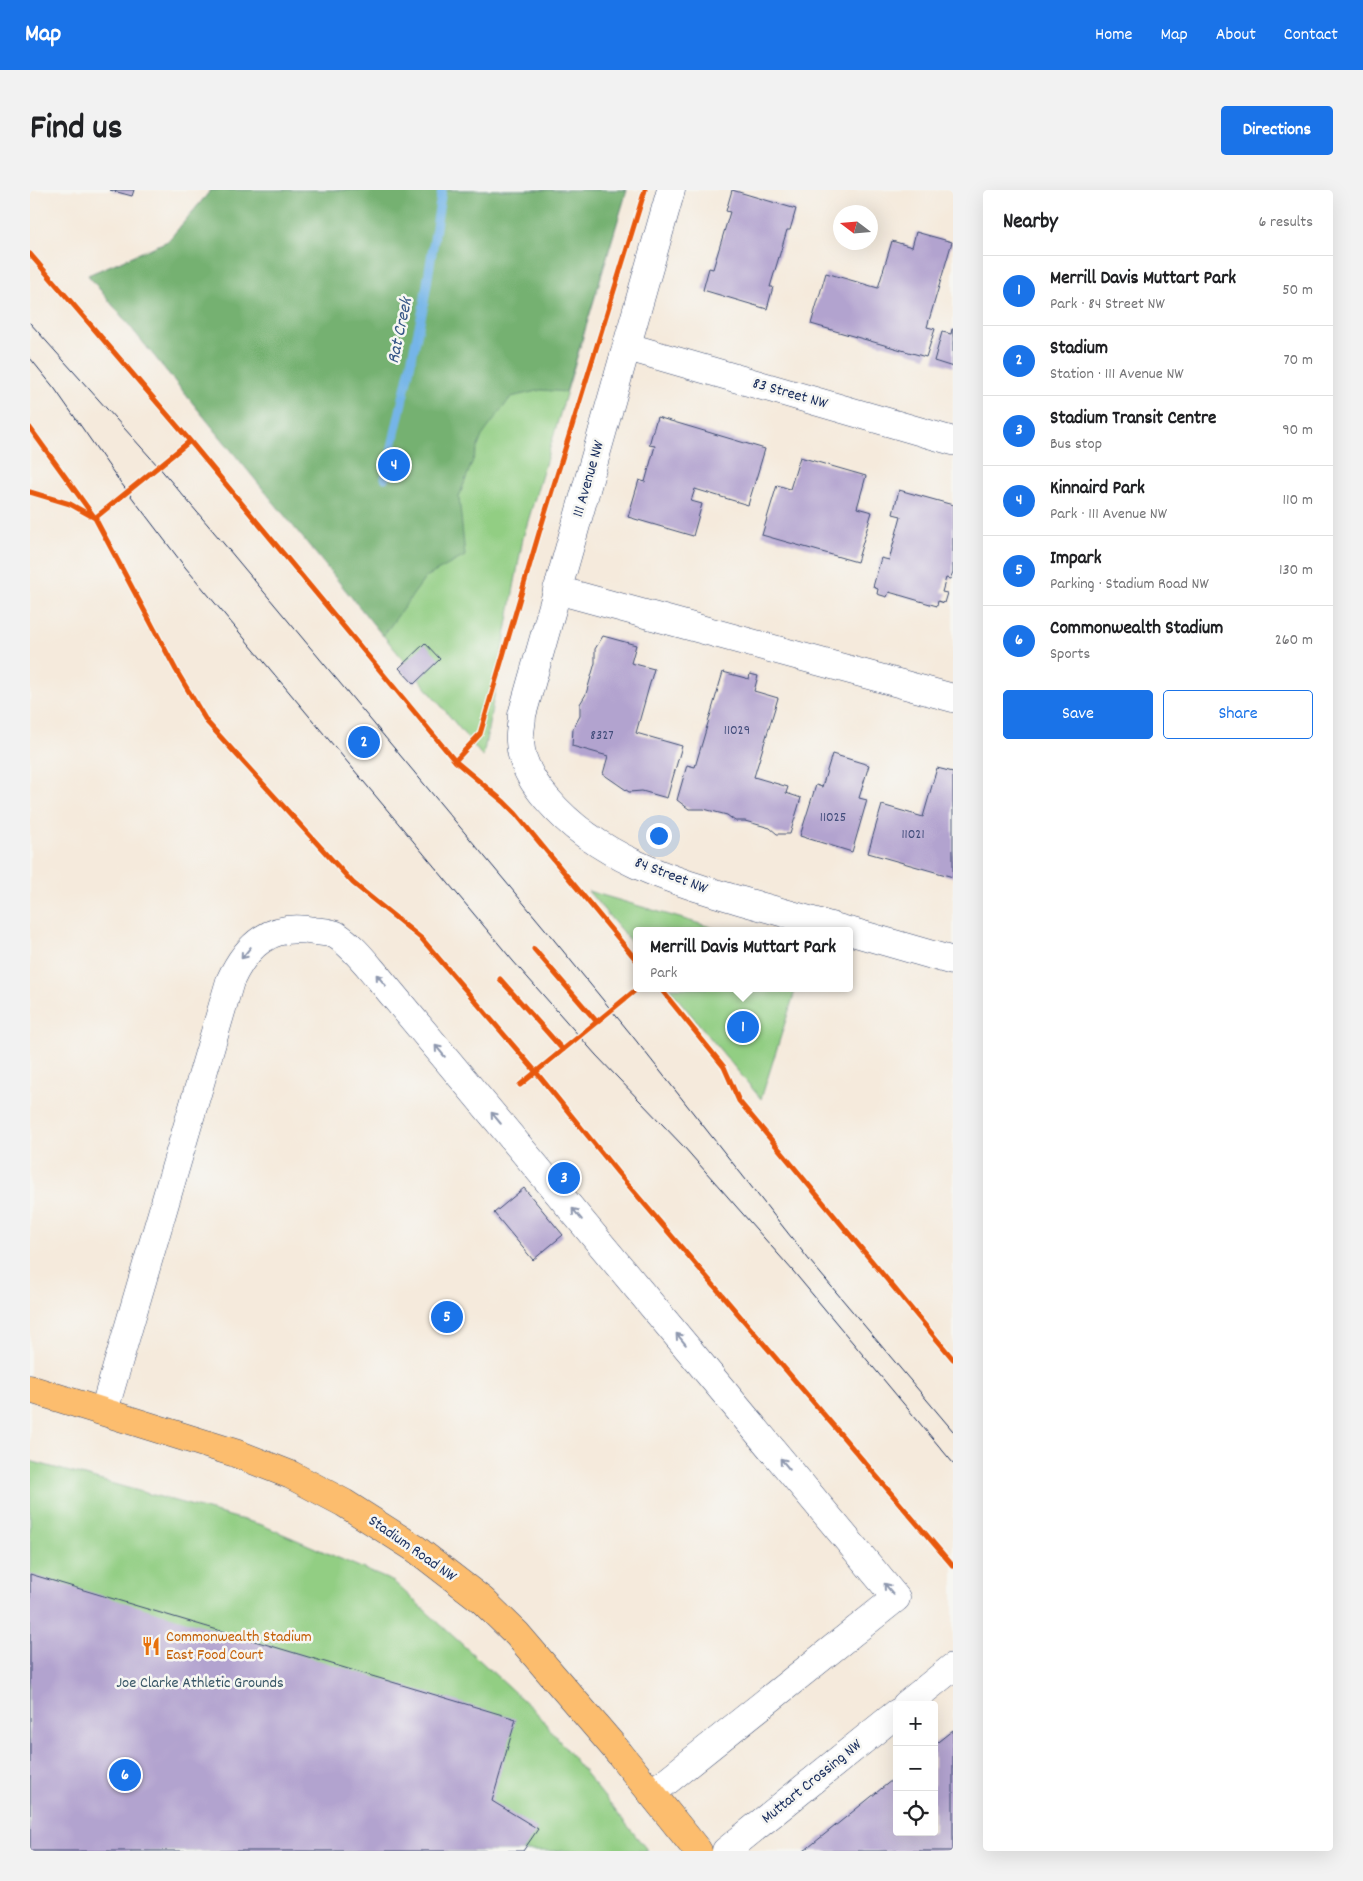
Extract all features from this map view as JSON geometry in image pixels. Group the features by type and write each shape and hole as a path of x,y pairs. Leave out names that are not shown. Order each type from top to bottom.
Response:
{"main road":[{"name":"Stadium Road NW","path":"30,1389 235,1453 291,1475 344,1503 416,1548 482,1600 517,1634 652,1793 698,1851"}],"street":[{"name":"111 Avenue NW","path":"526,768 520,742 522,715 671,190"},
{"name":"83 Street NW","path":"628,347 953,442"},
{"path":"557,590 953,698"},
{"name":"84 Street NW","path":"526,768 538,788 553,806 602,847 647,870 695,887 835,927"},
{"path":"104,1411 230,981 238,963 251,947 266,936 288,929 306,929 335,934 354,950 468,1084 896,1598 652,1793"},
{"name":"84 Street NW","path":"853,932 953,961"},
{"path":"911,1701 953,1667"},
{"name":"Muttart Crossing NW","path":"726,1851 893,1715"}],"green space":[{"path":"211,190 627,190 523,538 483,757 88,275 168,241"},
{"path":"211,190 627,190 566,392 541,390 511,397 482,436 459,497 465,556 426,577 383,636 88,275 168,241"},
{"path":"588,891 710,927 633,927 633,944"},
{"path":"672,992 795,992 761,1099"},
{"name":"Joe Clarke Athletic Grounds","path":"30,1461 262,1525 394,1582 536,1712 648,1851 30,1851"}],"building":[{"path":"110,190 134,190 132,196"},
{"path":"732,190 796,209 790,230 787,230 770,287 773,287 767,309 703,290 709,268 713,269 730,212 726,211"},
{"path":"916,232 952,242 927,327 935,329 926,357 811,324 826,273 878,288 892,241 912,247"},
{"path":"952,329 953,367 934,361 942,332 951,334"},
{"path":"657,417 765,449 748,505 695,489 691,501 702,504 693,536 628,517 639,480 645,482 655,446 649,445"},
{"path":"800,457 866,476 857,508 872,512 857,562 762,535 777,485 790,489"},
{"path":"899,490 953,505 953,572 950,579 946,578 942,592 947,593 944,603 938,601 937,606 889,592 887,597 877,594 878,589 873,587 881,558 889,560 901,516 893,514"},
{"path":"603,636 636,645 631,663 654,669 636,733 682,746 667,798 642,791 629,792 603,774 608,756 572,746 573,729 580,716 580,704 586,694 595,663 595,649"},
{"path":"425,643 440,659 414,684 399,668"},
{"path":"723,672 749,679 750,674 758,676 754,691 778,698 754,777 788,787 786,793 801,798 790,834 777,834 770,828 745,821 735,821 727,815 704,809 689,809 677,800 687,765 695,767"},
{"path":"832,754 869,765 859,798 867,800 852,852 800,836 816,785 822,787"},
{"path":"937,768 953,772 953,877 868,853 882,805 923,817"},
{"path":"524,1188 563,1235 533,1260 494,1213"},
{"name":"Joe Clarke Athletic Grounds","path":"30,1574 516,1719 492,1801 538,1829 523,1851 30,1851"},
{"path":"953,1730 953,1851 804,1851 893,1779 893,1836 938,1836 938,1742"}],"waterway":[{"name":"Rat Creek","path":"385,478 423,309 442,190"}],"tram line":[{"path":"30,323 158,466 550,935 810,1261 953,1431"},
{"path":"30,358 55,389 118,479 185,567 513,961 596,1055 684,1147 793,1271 953,1463"}],"cycle path":[{"path":"455,761 480,734 539,533 645,190"},
{"path":"30,254 190,441 455,761 516,814 633,956"},
{"path":"30,428 95,518 190,441"},
{"path":"30,492 70,504 95,518 176,670 207,722 353,883 422,939 536,1072 618,1173 953,1566"},
{"path":"534,949 597,1022"},
{"path":"500,979 563,1050"},
{"path":"520,1085 633,992"},
{"path":"663,992 724,1067 739,1101 953,1359"}],"place":[{"name":"Kinnaird Park","path":"394,465"},
{"name":"Stadium","path":"364,742"},
{"name":"Merrill Davis Muttart Park","path":"743,1027"},
{"name":"Stadium Transit Centre","path":"564,1178"},
{"name":"Impark","path":"447,1317"},
{"name":"Commonwealth Stadium East Food Court","path":"151,1646"},
{"name":"Commonwealth Stadium","path":"125,1775"}]}
